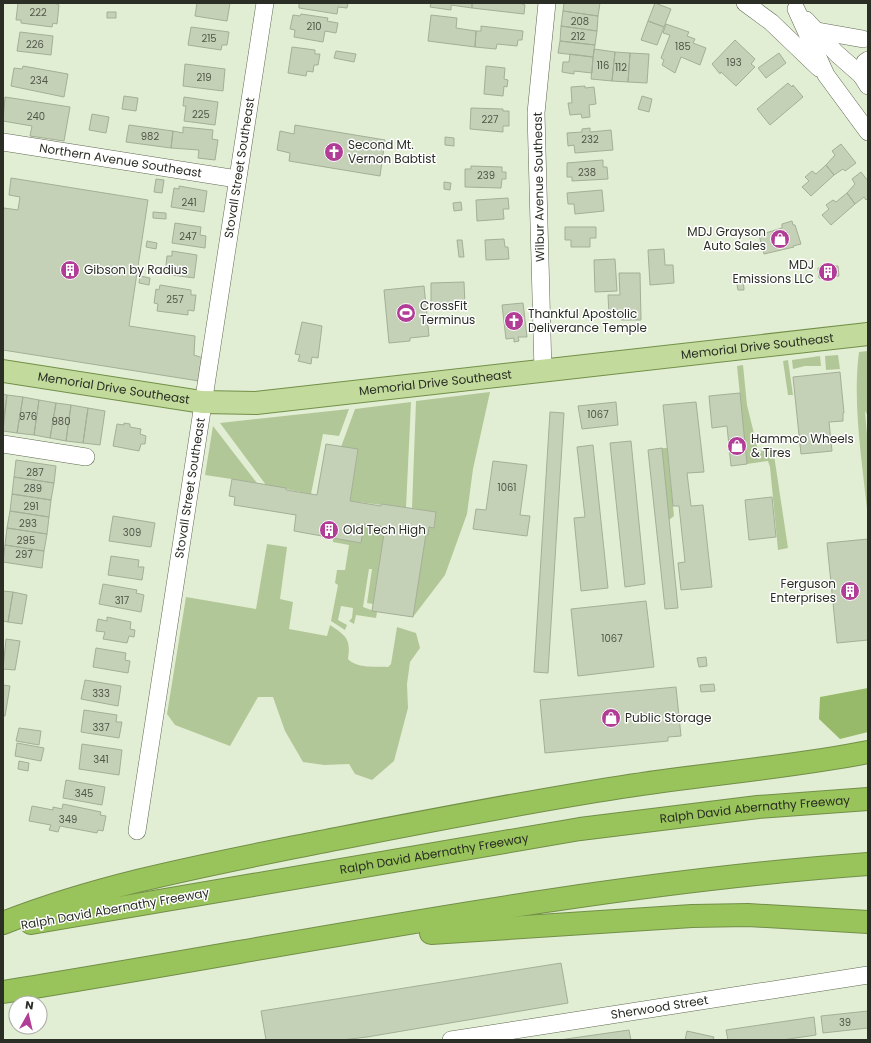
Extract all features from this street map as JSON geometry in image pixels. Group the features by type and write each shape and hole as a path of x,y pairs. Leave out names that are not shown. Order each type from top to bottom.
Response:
{"highway":[{"path":"3,923 85,894 212,863 485,811 621,787 868,752"},
{"name":"Ralph David Abernathy Freeway","path":"3,928 580,829 758,807 868,799"},
{"path":"3,992 298,941 658,885 868,864"},
{"path":"298,941 692,916 770,916 868,922"}],"main road":[{"name":"Memorial Drive Southeast","path":"3,371 202,402 256,403 868,334"}],"street":[{"name":"Stovall Street Southeast","path":"137,832 202,402 265,3"},
{"name":"Wilbur Avenue Southeast","path":"543,371 536,113 547,3"},
{"path":"745,3 771,22 826,75 868,132"},
{"path":"793,5 810,33 826,75"},
{"path":"793,5 865,40"},
{"path":"771,22 810,33 865,40"},
{"path":"810,33 836,53 864,81"},
{"path":"864,81 865,62 868,60"},
{"name":"Northern Avenue Southeast","path":"3,142 237,179"},
{"path":"3,444 86,457"},
{"name":"Sherwood Street","path":"451,1040 868,975"}],"green space":[{"path":"868,351 868,416 865,411 868,446 868,519 857,414 857,372 859,352"},
{"path":"838,355 840,369 826,370 825,356"},
{"path":"820,356 821,366 805,366 793,369 792,360"},
{"path":"788,360 793,395 788,395 783,361"},
{"path":"743,365 747,405 758,450 771,452 774,455 788,548 778,550 770,467 768,461 747,464 737,366"},
{"path":"490,392 473,469 467,514 445,575 413,617 426,534 428,534 429,527 434,527 436,513 412,508 416,401"},
{"path":"411,402 406,508 350,501 358,450 341,447 355,409"},
{"path":"349,409 339,436 323,434 311,494 266,485 220,423"},
{"path":"213,426 257,483 205,475"},
{"path":"662,448 667,448 674,516 669,520"},
{"path":"364,524 385,527 373,604 367,603 372,569 369,569 363,607 377,612 376,618 356,615 354,624 349,621 352,618 353,608 341,606 338,620 347,625 345,630 331,621 338,585 335,583 337,570 345,570 349,545 333,542 333,538 361,543"},
{"path":"267,544 287,547 280,599 293,602 289,629 327,636 330,625 346,638 349,646 348,659 361,666 372,667 388,667 391,664 397,627 416,633 420,648 410,662 407,684 408,708 394,761 372,780 355,774 349,764 324,765 303,762 285,731 273,697 258,697 230,746 175,725 167,714 186,597 256,609"},
{"path":"868,688 868,732 840,739 819,719 820,697"}],"building":[{"path":"18,3 55,3 59,5 57,24 53,23 52,27 21,23 21,20 16,20"},
{"path":"197,3 230,3 227,21 195,16"},
{"path":"299,3 348,3 347,8 338,7 337,14 299,8"},
{"path":"431,3 472,3 472,8 451,5 451,10 430,7"},
{"path":"472,3 520,3 525,5 524,14 472,8"},
{"path":"564,3 600,3 598,16 563,11"},
{"path":"655,3 671,9 664,27 648,21"},
{"path":"563,11 598,16 597,31 561,26"},
{"path":"107,12 116,12 116,18 107,18"},
{"path":"301,14 328,18 327,21 338,23 336,33 325,31 323,42 294,37 295,30 290,29 293,15 300,16"},
{"path":"431,15 457,18 456,28 476,31 475,47 428,41"},
{"path":"648,21 664,27 657,45 641,40"},
{"path":"666,24 689,32 687,36 695,39 693,43 706,48 700,65 681,57 675,73 662,65 664,60 661,58 670,35 663,33"},
{"path":"481,26 523,31 522,40 518,40 517,46 497,44 496,49 475,47 476,31 481,31"},
{"path":"561,26 597,31 595,45 560,41"},
{"path":"191,27 229,32 227,45 222,45 221,50 188,45"},
{"path":"20,32 53,36 51,55 17,51"},
{"path":"735,40 755,59 751,64 755,67 736,86 721,72 720,74 712,64"},
{"path":"560,41 595,45 593,57 558,53"},
{"path":"292,47 315,50 315,54 320,54 318,65 314,65 313,72 307,71 306,76 288,73"},
{"path":"594,49 615,52 612,81 591,79"},
{"path":"336,51 356,54 354,62 334,58"},
{"path":"615,52 630,53 628,82 612,81"},
{"path":"630,53 649,54 647,83 628,82"},
{"path":"779,53 786,63 766,78 758,68"},
{"path":"570,54 593,57 592,73 574,71 574,74 562,72 563,62 569,62"},
{"path":"185,64 225,69 223,91 183,86"},
{"path":"23,66 68,74 64,97 11,86 14,68 22,69"},
{"path":"486,66 505,68 504,79 508,80 507,87 504,86 503,96 484,94"},
{"path":"788,83 792,87 793,85 803,97 770,125 757,109"},
{"path":"585,86 585,88 594,87 596,104 589,105 590,117 582,118 581,114 570,115 568,103 572,103 571,87"},
{"path":"124,96 138,98 136,111 122,109"},
{"path":"642,96 652,99 649,112 638,109"},
{"path":"5,97 70,107 64,141 30,136 32,126 3,121"},
{"path":"184,97 218,102 215,125 184,121 186,106 183,106"},
{"path":"471,108 503,109 503,111 509,111 509,126 503,126 503,132 470,129"},
{"path":"92,114 109,117 106,133 89,130"},
{"path":"129,125 173,131 171,148 126,142"},
{"name":"Second Mt. Vernon Babtist","path":"295,125 385,140 380,176 289,161 290,153 277,150 280,131 294,134"},
{"path":"183,127 213,130 212,139 218,140 215,160 198,158 199,150 171,148 173,131 183,133"},
{"path":"590,128 590,132 611,130 613,150 575,153 574,145 568,146 567,133 582,132 582,129"},
{"path":"445,137 454,138 454,146 445,145"},
{"path":"841,144 856,163 845,171 843,169 834,175 826,165 835,155 832,151"},
{"path":"603,160 603,167 607,167 608,179 572,181 572,177 567,177 567,163"},
{"path":"826,165 834,175 811,196 802,187 809,181 805,177 812,171 816,174"},
{"path":"471,166 502,167 502,172 506,172 506,179 502,179 501,188 465,187 465,169 471,169"},
{"path":"861,172 868,181 868,198 866,200 864,197 855,204 847,193 855,184 852,179"},
{"name":"Gibson by Radius","path":"11,178 148,200 129,326 195,336 194,355 203,358 199,381 3,350 3,214 4,208 18,210 20,197 9,195"},
{"path":"156,179 164,180 162,193 154,192"},
{"path":"444,182 451,183 450,190 444,189"},
{"path":"179,186 207,191 204,212 171,207 174,188 179,189"},
{"path":"602,190 604,211 575,214 574,204 568,204 567,193"},
{"path":"847,193 855,204 831,225 822,215 829,209 826,205 833,200 836,202"},
{"path":"508,198 509,209 503,209 504,219 477,221 476,200"},
{"path":"461,202 462,210 454,211 453,203"},
{"path":"153,212 166,213 166,219 153,218"},
{"name":"MDJ Grayson Auto Sales","path":"792,221 793,225 795,225 801,244 764,254 759,235 782,228 782,224"},
{"path":"175,223 201,227 200,235 206,236 205,248 172,243"},
{"path":"565,227 596,227 596,238 590,238 590,247 571,247 571,240 565,240"},
{"path":"504,239 505,247 508,247 509,259 486,260 485,240"},
{"path":"457,240 462,240 464,257 459,257"},
{"path":"147,241 157,243 156,249 146,247"},
{"path":"664,249 665,265 673,265 674,283 650,285 648,250"},
{"path":"172,251 197,255 194,278 165,274 167,256 172,256"},
{"path":"615,259 617,291 595,292 594,260"},
{"name":"MDJ Emissions LLC","path":"838,266 839,276 819,278 818,268"},
{"path":"619,273 640,273 641,320 621,320 621,314 609,315 608,295 620,295"},
{"path":"140,276 150,278 149,285 139,283"},
{"path":"743,278 744,290 738,290 736,279"},
{"path":"464,282 465,305 439,305 439,308 431,308 431,283"},
{"path":"160,285 191,290 191,295 196,295 194,311 188,310 188,315 157,311 158,304 154,303 156,289 159,290"},
{"name":"CrossFit Terminus","path":"424,286 429,336 410,338 410,341 389,343 384,290"},
{"name":"Thankful Apostolic Deliverance Temple","path":"523,303 527,337 518,337 519,341 514,342 514,338 506,339 502,305"},
{"path":"302,322 322,326 318,358 312,357 311,364 298,361 300,355 295,354"},
{"path":"840,372 844,413 843,421 829,422 832,451 801,454 793,377"},
{"name":"Hammco Wheels & Tires","path":"740,393 747,464 731,466 727,426 712,428 709,396"},
{"path":"3,394 7,395 3,423"},
{"path":"7,395 23,397 17,433 3,431"},
{"path":"23,397 39,400 34,435 17,433"},
{"path":"39,400 56,403 50,438 34,435"},
{"path":"616,402 618,425 582,429 578,406"},
{"path":"696,402 704,472 687,473 691,506 703,505 712,587 681,590 678,563 685,562 679,506 673,506 663,405"},
{"path":"56,403 71,405 66,441 50,438"},
{"path":"71,405 88,408 83,443 66,441"},
{"path":"88,408 105,411 100,445 83,443"},
{"path":"550,412 564,413 548,673 534,672"},
{"path":"124,423 130,424 130,427 141,429 140,434 146,436 145,444 141,444 139,451 113,446 117,424 124,425"},
{"path":"631,441 645,584 625,587 610,443"},
{"name":"Old Tech High","path":"326,444 358,449 350,501 436,512 434,528 429,527 428,535 426,534 413,617 372,611 385,527 364,524 361,543 294,531 296,515 234,505 235,497 229,496 232,479 317,495"},
{"path":"593,445 608,588 581,591 574,518 585,517 577,447"},
{"path":"662,448 678,608 665,609 648,450"},
{"path":"16,460 56,466 54,483 14,477"},
{"path":"493,461 527,465 520,515 530,516 527,536 473,529 476,509 486,510"},
{"path":"14,477 54,483 51,500 12,494"},
{"path":"12,494 51,500 49,517 10,511"},
{"path":"772,497 776,537 749,540 745,500"},
{"path":"10,511 49,517 47,534 7,528"},
{"path":"113,516 155,523 151,547 109,541"},
{"path":"7,528 47,534 44,551 5,545"},
{"name":"Ferguson Enterprises","path":"868,539 868,640 837,643 827,543"},
{"path":"5,545 44,551 42,568 3,562"},
{"path":"111,556 139,560 138,567 144,567 142,580 108,575"},
{"path":"103,584 137,590 136,593 144,595 141,612 99,604"},
{"path":"3,591 13,592 8,622 3,621"},
{"path":"13,592 27,595 22,624 8,622"},
{"path":"646,601 654,667 578,676 571,609"},
{"path":"107,617 131,622 130,629 135,630 134,637 129,636 127,643 103,639 105,632 96,631 98,619 107,621"},
{"path":"6,639 20,641 15,670 3,669"},
{"path":"96,648 126,653 125,660 130,661 128,673 93,667"},
{"path":"706,657 707,666 699,667 697,658"},
{"path":"85,680 121,686 118,706 81,699"},
{"path":"714,684 715,691 701,692 700,685"},
{"path":"3,685 10,686 5,716 3,716"},
{"name":"Public Storage","path":"676,687 681,736 668,737 668,741 545,753 540,700"},
{"path":"84,710 117,715 116,722 122,722 119,738 81,732"},
{"path":"19,728 41,731 39,745 16,741"},
{"path":"17,743 44,748 41,761 15,756"},
{"path":"82,744 122,750 119,775 79,769"},
{"path":"19,761 29,763 28,771 18,769"},
{"path":"66,780 105,787 102,805 63,798"},
{"path":"63,804 101,812 100,815 106,816 103,831 98,830 97,833 60,826 58,832 49,830 51,825 29,821 32,806 53,810 53,807 62,809"},
{"path":"561,963 568,1003 367,1037 342,1040 266,1040 261,1011"},
{"path":"868,1011 868,1028 823,1033 821,1016"},
{"path":"814,1017 816,1035 782,1040 728,1040 726,1030"},
{"path":"629,1030 631,1040 559,1040"},
{"path":"687,1031 714,1037 713,1040 685,1040"}],"place":[{"name":"Second Mt. Vernon Babtist","path":"334,152"},
{"name":"MDJ Grayson Auto Sales","path":"780,239"},
{"name":"Gibson by Radius","path":"70,270"},
{"name":"MDJ Emissions LLC","path":"828,272"},
{"name":"CrossFit Terminus","path":"406,313"},
{"name":"Thankful Apostolic Deliverance Temple","path":"514,321"},
{"name":"Hammco Wheels & Tires","path":"737,446"},
{"name":"Old Tech High","path":"329,530"},
{"name":"Ferguson Enterprises","path":"850,591"},
{"name":"Public Storage","path":"611,718"}]}
